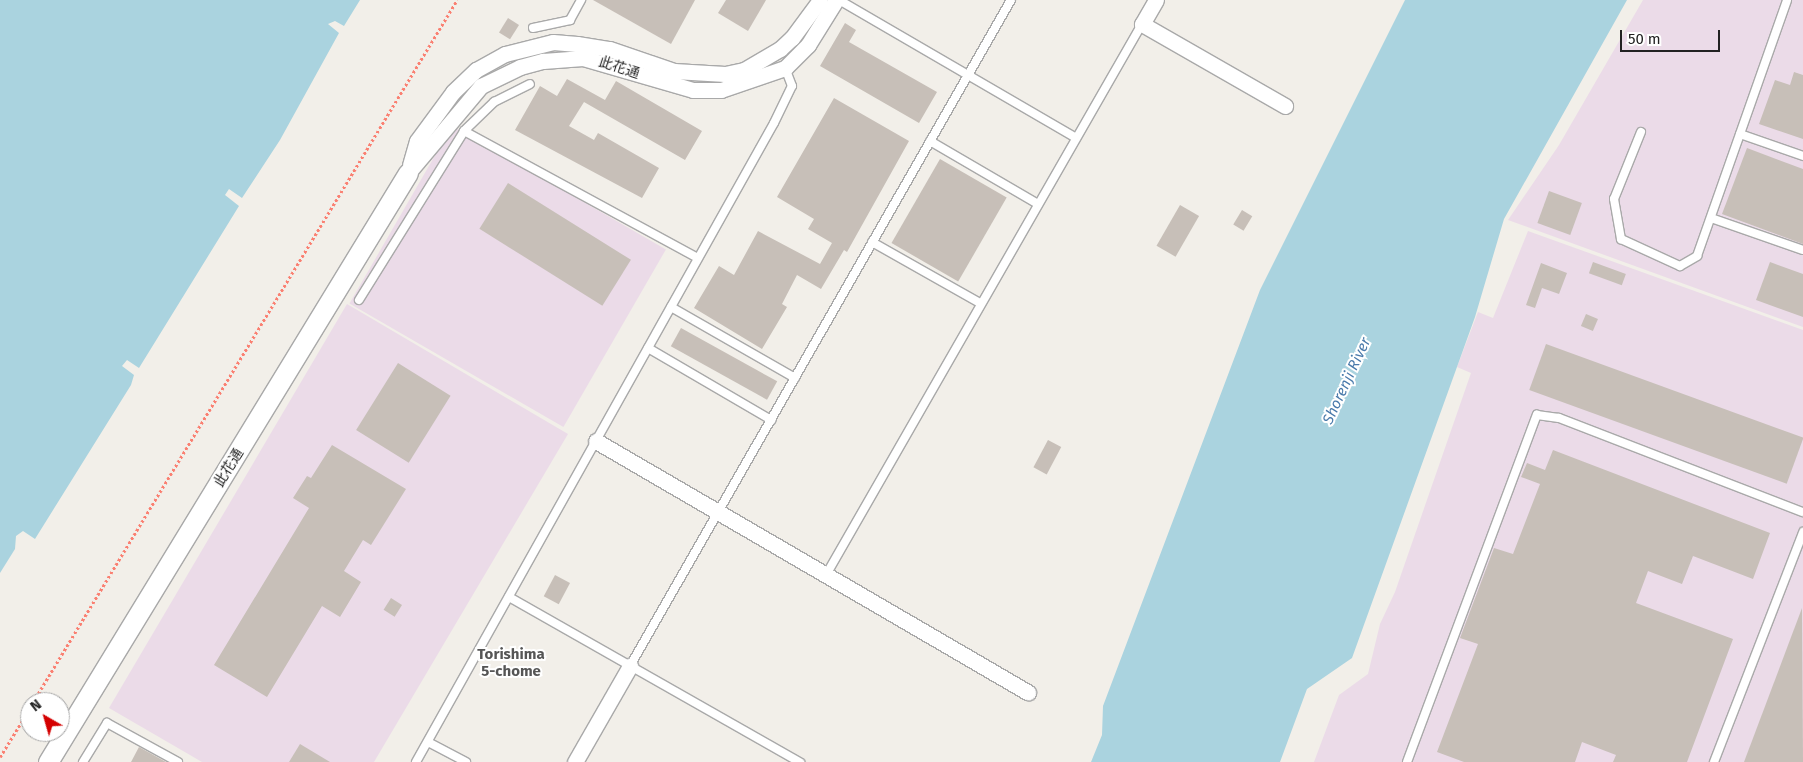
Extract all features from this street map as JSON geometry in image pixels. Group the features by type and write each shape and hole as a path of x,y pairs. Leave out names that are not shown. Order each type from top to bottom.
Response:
{"street":[{"name":"此花通","path":"408,173 417,142 453,92 476,70 505,54 553,42 577,44 610,49 674,71 725,74 744,70 780,49 820,0"},
{"name":"此花通","path":"48,762 408,173 448,122 481,86 520,67 543,60 583,58 693,90 721,90 785,68 808,45 838,0"},
{"path":"1156,0 1142,24 1285,106"},
{"path":"596,441 1028,692"},
{"path":"575,762 630,666"}],"lane":[{"path":"532,28 570,20 582,0"},
{"path":"838,0 1076,138"},
{"path":"630,666 1011,0"},
{"path":"1641,132 1614,200 1621,239 1680,266 1697,256 1787,0"},
{"path":"826,575 980,303 1142,24"},
{"path":"416,762 671,307 792,86 785,68"},
{"path":"359,300 464,131 494,102 530,84"},
{"path":"464,131 698,258"},
{"path":"1740,134 1803,156"},
{"path":"930,141 1038,204"},
{"path":"1710,218 1803,250"},
{"path":"872,242 980,303"},
{"path":"671,307 795,378"},
{"path":"648,348 771,420"},
{"path":"1406,762 1537,415 1559,418 1803,512"},
{"path":"1714,762 1803,532"},
{"path":"509,597 800,762"},
{"path":"83,762 108,723 178,762"},
{"path":"428,742 466,762"}],"path":[{"path":"39,692 457,0"},
{"path":"0,757 20,724"}],"shaded area":[{"path":"1643,0 1803,0 1803,327 1508,220 1559,145"},
{"path":"452,126 666,249 563,427 350,304"},
{"path":"1528,231 1803,330 1803,762 1314,762 1339,695 1368,674 1380,624 1395,592 1471,373 1457,367 1478,312 1493,318"},
{"path":"347,304 568,434 374,762 202,762 109,708"}],"water":[{"path":"0,0 360,0 344,26 335,21 328,24 339,33 280,140 242,198 229,189 225,195 239,206 139,368 127,360 122,366 134,375 131,385 35,539 23,531 16,536 15,549 0,573"},
{"name":"Shorenji River","path":"1405,0 1627,0 1504,219 1475,317 1352,658 1307,689 1280,762 1091,762 1102,735 1103,706 1260,290"}],"building":[{"path":"593,0 695,0 671,44"},
{"path":"726,0 766,0 748,31 718,13"},
{"path":"508,18 519,25 510,39 499,32"},
{"path":"845,23 856,30 849,42 937,92 919,123 820,66"},
{"path":"1794,72 1803,75 1803,139 1759,124 1775,80 1790,85"},
{"path":"567,79 605,100 616,81 702,131 685,160 584,102 569,126 594,140 598,133 659,168 642,198 515,130 540,86 557,96"},
{"path":"834,98 909,141 847,252 844,250 821,289 797,275 782,304 787,307 762,349 694,308 719,266 734,275 758,231 820,264 832,243 808,229 814,219 777,197"},
{"path":"1747,148 1803,169 1803,244 1722,214"},
{"path":"940,159 1007,198 958,282 892,243"},
{"path":"508,183 631,260 602,306 479,229"},
{"path":"1549,191 1582,203 1570,235 1537,223"},
{"path":"1180,205 1199,216 1176,257 1156,246"},
{"path":"1242,210 1252,216 1244,231 1233,225"},
{"path":"1593,262 1626,274 1622,285 1589,273"},
{"path":"1770,262 1803,274 1803,317 1756,300"},
{"path":"1541,263 1567,273 1559,294 1542,288 1535,308 1526,305"},
{"path":"1586,314 1598,319 1593,331 1581,326"},
{"path":"681,328 777,381 767,400 671,346"},
{"path":"1546,344 1803,438 1787,484 1529,390"},
{"path":"398,363 451,396 409,463 356,430"},
{"path":"1048,440 1061,447 1047,474 1033,467"},
{"path":"332,445 406,489 371,545 363,540 344,571 361,582 340,617 322,606 267,697 214,665 309,508 293,498 307,476 311,478"},
{"path":"1553,450 1770,533 1753,579 1693,556 1682,584 1648,571 1636,603 1733,639 1687,762 1613,762 1616,755 1582,742 1575,762 1464,762 1437,752 1478,644 1460,638 1494,548 1513,554 1540,484 1521,477 1527,463 1545,470"},
{"path":"555,575 570,583 559,604 544,596"},
{"path":"391,598 402,605 395,617 384,610"},
{"path":"1802,608 1803,762 1744,762"},
{"path":"300,744 330,762 289,762"},
{"path":"139,747 166,762 131,762"}],"district":[{"name":"Torishima 5-chome","path":"511,662"}]}
